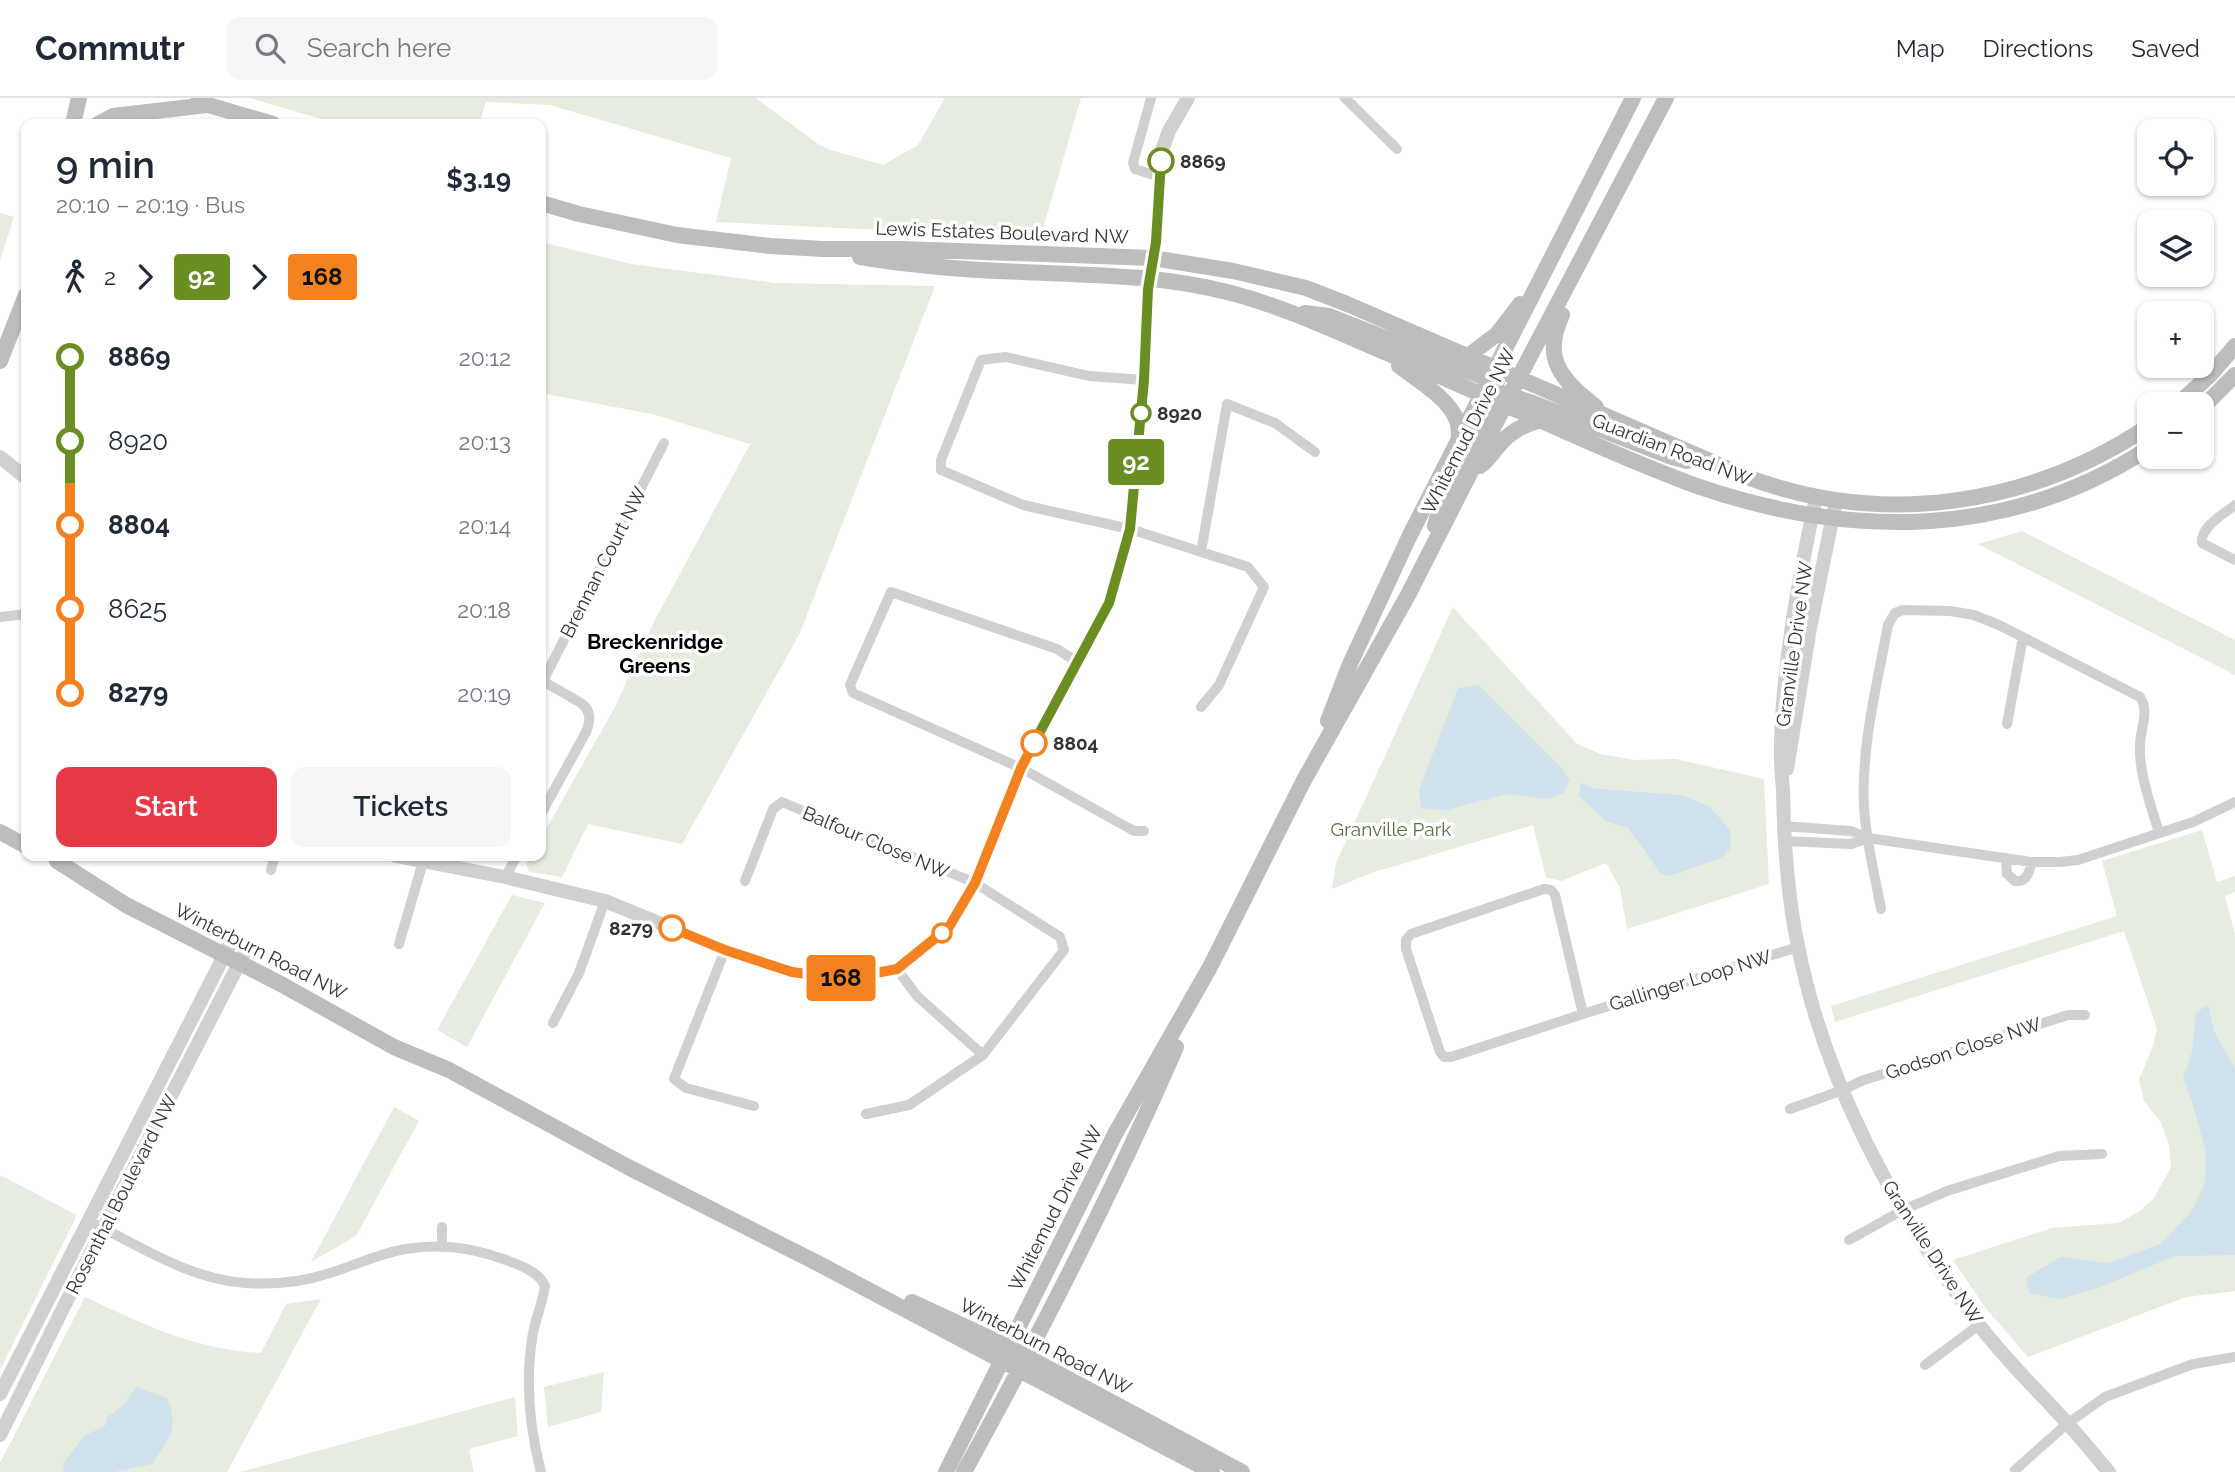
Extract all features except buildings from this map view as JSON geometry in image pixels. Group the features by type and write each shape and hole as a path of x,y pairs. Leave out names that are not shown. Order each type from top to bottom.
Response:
{"main road":[{"path":"74,119 79,98"},
{"path":"183,98 256,119"},
{"name":"Whitemud Drive NW","path":"946,1472 1013,1360 1123,1163 1210,967 1304,780 1471,471 1495,389 1536,288 1633,98"},
{"name":"Whitemud Drive NW","path":"1304,780 1350,664 1387,582 1459,438 1495,389 1518,379 1666,98"},
{"path":"107,119 113,116 207,104"},
{"name":"Lewis Estates Boulevard NW","path":"546,204 677,235 770,246 1153,258 1233,271 1306,288 1468,356 1495,389"},
{"name":"Lewis Estates Boulevard NW","path":"824,249 920,266 1150,278 1231,293 1284,310 1377,349 1495,389"},
{"path":"1576,269 1574,289 1554,334 1553,356 1572,386 1612,420"},
{"path":"1468,356 1497,334 1514,310 1536,288"},
{"path":"0,361 21,308"},
{"path":"1284,310 1329,316 1495,389 1672,457 1714,464"},
{"path":"2191,392 2235,346"},
{"path":"1377,349 1420,381 1450,408 1458,424 1459,438"},
{"path":"2214,396 2235,375"},
{"name":"Guardian Road NW","path":"1495,389 1518,379 1758,481 1836,501 1915,504 1968,499 2004,492 2070,470 2137,434"},
{"path":"1425,560 1440,508 1495,389"},
{"name":"Guardian Road NW","path":"1495,389 1541,420 1694,485 1750,502 1856,522 1954,520 2001,512 2072,489 2137,455"},
{"path":"1471,471 1486,462 1515,430 1527,423 1541,420"},
{"path":"0,832 21,843"},
{"name":"Winterburn Road NW","path":"59,861 103,881 234,955 400,1038 449,1070 628,1167 825,1267 860,1277 1212,1472"},
{"name":"Whitemud Drive NW","path":"962,1472 1013,1360"},
{"name":"Winterburn Road NW","path":"1013,1360 1232,1470"}],"street":[{"path":"1151,98 1133,163 1135,169 1160,177"},
{"path":"418,861 505,877 605,901 725,950 792,972 844,979 897,969 949,927 975,883 1021,768 1109,603 1130,529 1163,149 1169,131 1188,98"},
{"path":"1346,98 1397,149"},
{"path":"1144,380 1089,376 1006,357 981,360 941,460 941,470 1023,505 1130,529 1248,567 1265,587 1219,685 1201,707"},
{"path":"1201,552 1227,404 1275,423 1315,453"},
{"name":"Brennan Court NW","path":"546,672 664,443"},
{"path":"0,457 21,474"},
{"name":"Granville Drive NW","path":"1816,498 1786,678 1781,742 1783,833 1789,891 1798,947 1817,1019 1843,1090 1869,1149 1930,1256 1979,1325 2109,1472"},
{"name":"Granville Drive NW","path":"1783,791 1836,501"},
{"path":"2235,505 2201,537 2202,543 2235,560"},
{"path":"1077,662 1057,649 891,592 850,685 853,693 1021,768 1134,831 1143,831"},
{"path":"1881,909 1868,838 1864,800 1865,761 1888,625 1898,611 1958,612 1991,621 2142,700 2145,713 2140,737 2141,762 2159,833"},
{"path":"0,617 21,615"},
{"path":"2007,724 2024,637"},
{"path":"546,682 581,703 590,720 546,805"},
{"name":"Balfour Close NW","path":"745,881 773,809 782,802 975,883"},
{"path":"1783,833 1851,831 1868,838 2049,863 2078,860 2193,822 2235,802"},
{"path":"2006,858 2007,874 2015,881 2026,878 2031,862"},
{"path":"271,870 274,861"},
{"path":"505,877 514,861"},
{"path":"399,944 423,862"},
{"path":"866,1114 909,1105 983,1055 1064,950 1060,937 975,883"},
{"name":"Gallinger Loop NW","path":"1583,1014 1555,895 1551,890 1544,889 1411,934 1406,940 1406,949 1440,1052 1444,1057 1451,1057 1798,947"},
{"path":"553,1023 579,974 605,901"},
{"path":"725,950 674,1079 686,1088 754,1106"},
{"name":"Rosenthal Boulevard NW","path":"0,1394 88,1220 234,955"},
{"name":"Rosenthal Boulevard NW","path":"0,1435 234,955"},
{"path":"897,969 917,996 983,1055"},
{"name":"Godson Close NW","path":"1790,1109 1861,1081 2068,1014 2085,1016"},
{"path":"1849,1240 1903,1210 1947,1191 2059,1156 2102,1154"},
{"path":"88,1220 193,1272 244,1283 283,1283 313,1278 393,1252 442,1246 460,1247 512,1262 538,1276 545,1286 529,1367 530,1413 541,1472"},
{"path":"442,1227 442,1246"},
{"path":"1925,1365 1979,1325"},
{"path":"2015,1470 2067,1423 2105,1397 2193,1364 2235,1357"}],"green space":[{"path":"250,98 756,98 818,144 883,165 918,145 945,98 1081,98 1042,232 921,232 716,222 731,158 550,105 486,102 481,119 321,119"},
{"path":"0,213 14,217 0,260"},
{"path":"546,243 631,264 775,283 935,286 799,635 682,844 588,824 562,877 529,872 527,861 546,861 546,829 615,707 656,618 750,444 652,414 546,394"},
{"path":"2022,531 2235,640 2235,675 1978,544"},
{"name":"Granville Park","path":"1453,607 1576,743 1600,754 1634,760 1676,759 1764,779 1769,884 1627,929 1620,888 1606,863 1561,881 1546,877 1533,825 1371,873 1332,889 1336,863","holes":["1581,784 1593,788 1682,795 1660,873 1628,828"]},
{"path":"2202,830 2217,882 2235,876 2235,892 2225,896 2235,934 2235,1291 2186,1297 2028,1357 1985,1307 1953,1260 2052,1228 2118,1223 2140,1211 2154,1198 2171,1167 2169,1145 2161,1122 2144,1101 2139,1080 2157,1029 2124,931 1835,1022 1831,1006 2117,916 2102,861"},
{"path":"512,895 545,903 467,1047 437,1030"},
{"path":"394,1107 419,1121 356,1236 311,1262"},
{"path":"0,1175 77,1215 0,1370"},
{"path":"85,1297 149,1326 192,1341 237,1351 261,1353 286,1304 321,1299 227,1472 0,1472 0,1463"},
{"path":"604,1372 601,1412 548,1427 544,1387"},
{"path":"515,1397 518,1436 469,1449 474,1472 240,1472"}],"water":[{"path":"1479,685 1561,767 1570,780 1563,793 1549,799 1506,794 1446,810 1421,808 1419,790 1458,688"},
{"path":"1581,783 1593,788 1682,795 1710,807 1730,830 1731,848 1721,858 1669,876 1660,873 1628,828 1606,821 1579,796"},
{"path":"2208,1004 2214,1031 2235,1069 2235,1255 2175,1256 2098,1288 2059,1299 2029,1293 2026,1278 2060,1257 2109,1263 2160,1244 2192,1211 2205,1182 2206,1152 2183,1078 2192,1052 2196,1013"},
{"path":"136,1387 167,1398 173,1418 168,1440 152,1464 114,1472 64,1472 63,1464 84,1436 105,1426 107,1417 124,1405"}],"bus line":[{"name":"92","path":"1034,743 1109,603 1130,529 1144,380 1148,289 1156,242 1161,161"},
{"name":"168","path":"672,928 725,950 792,972 844,979 897,969 949,927 975,883 1021,768 1034,743"}],"place":[{"name":"8869","path":"1161,161"},
{"name":"8920","path":"1141,413"},
{"name":"8804","path":"1034,743"},
{"name":"8279","path":"672,928"}],"district":[{"name":"Breckenridge Greens","path":"655,654"}]}
